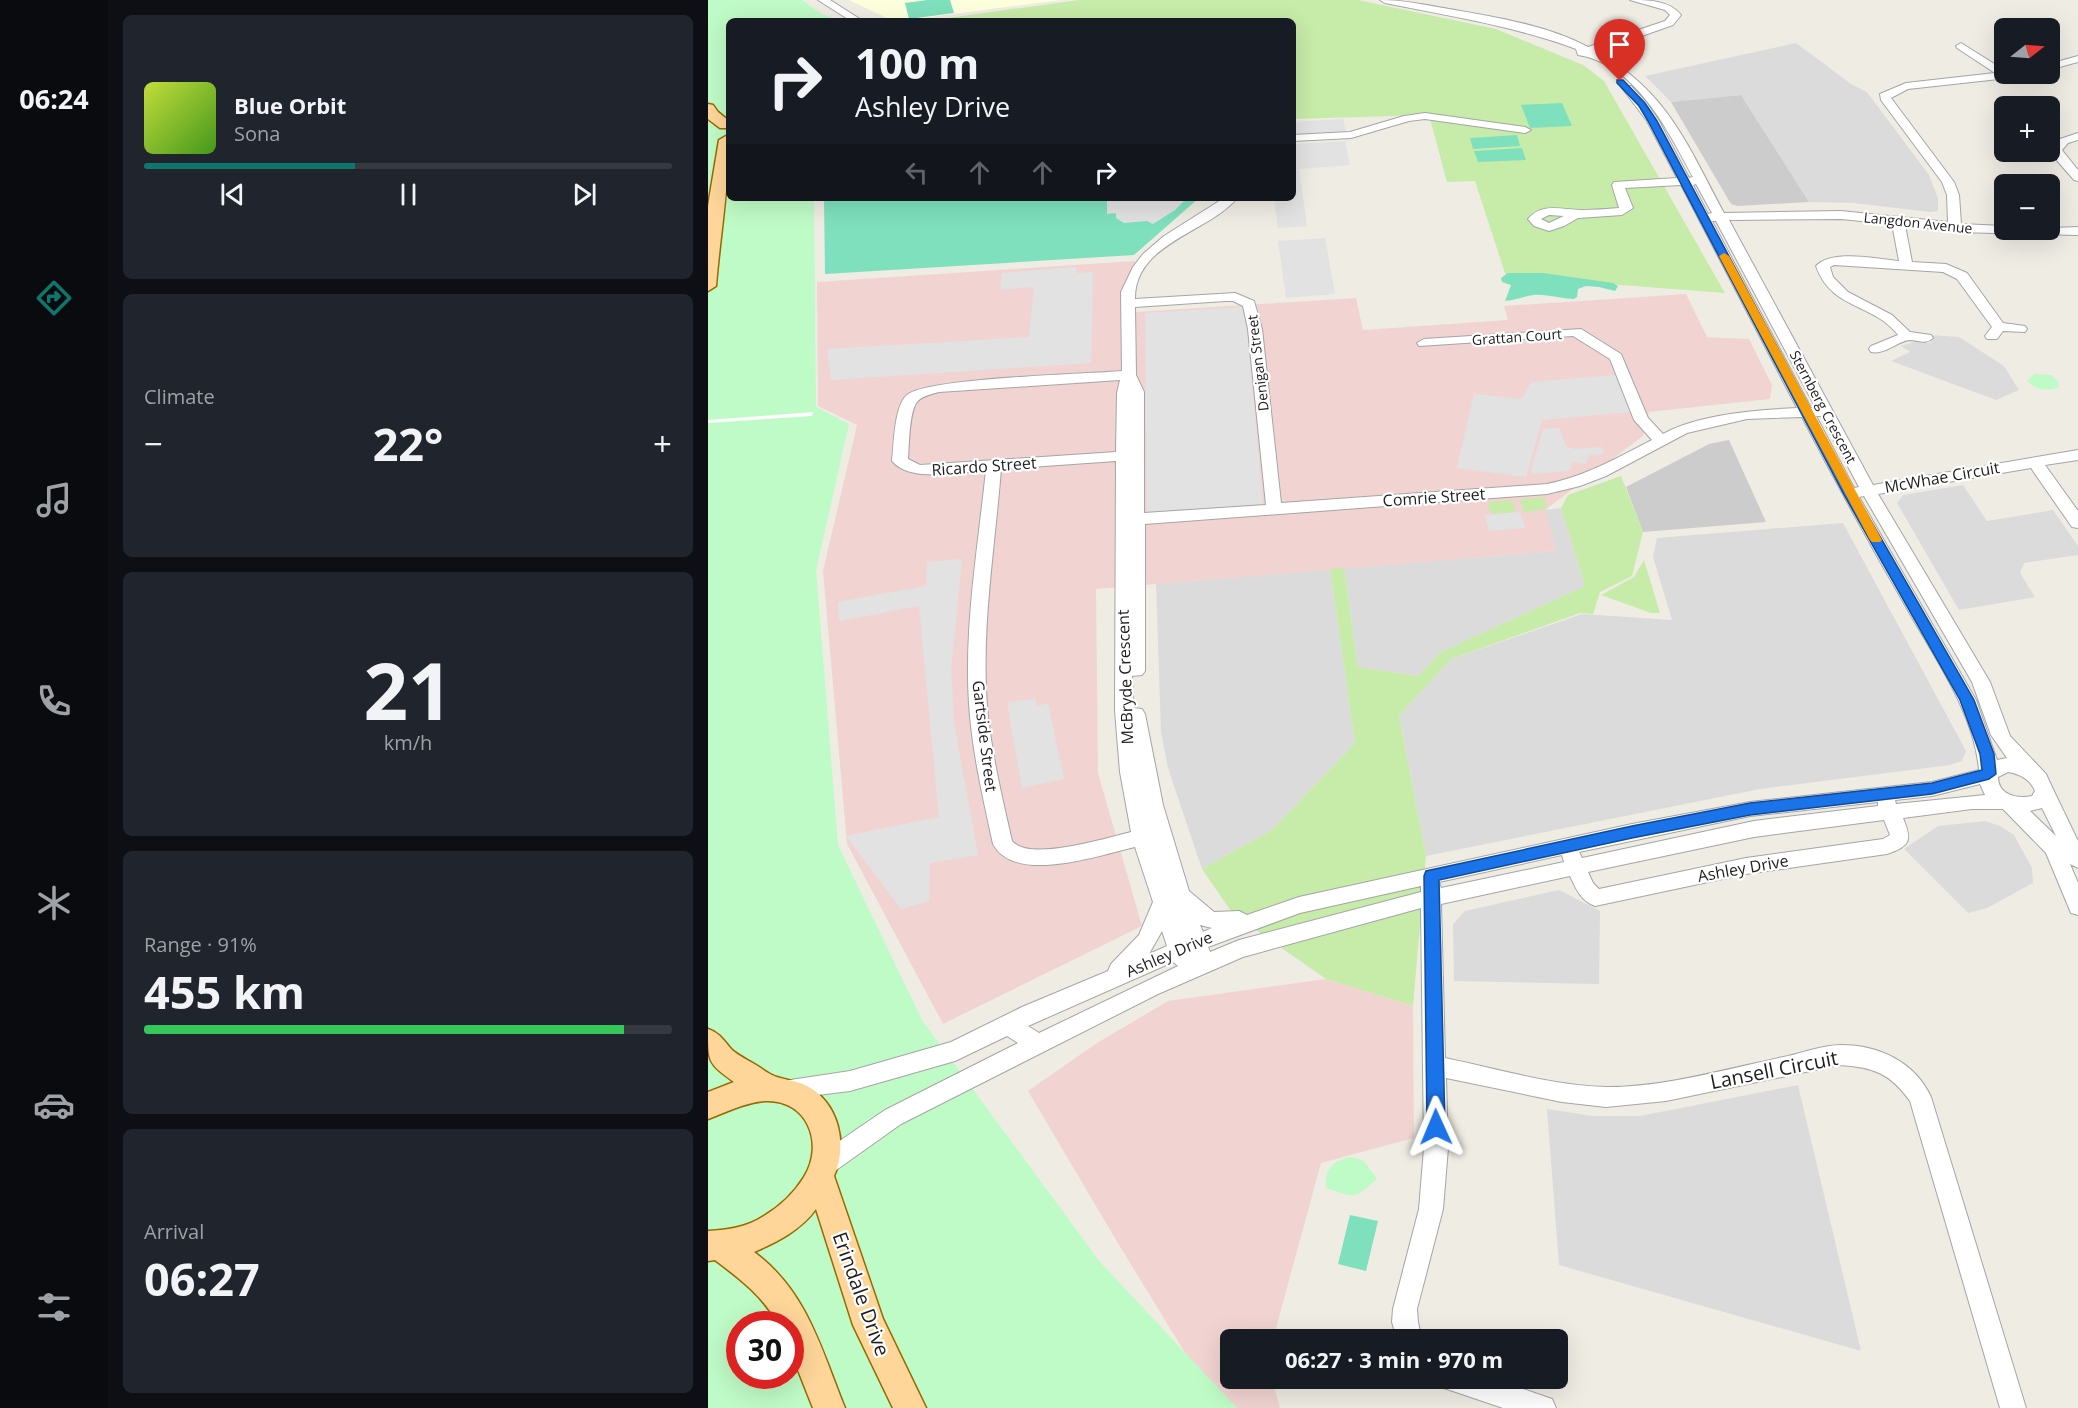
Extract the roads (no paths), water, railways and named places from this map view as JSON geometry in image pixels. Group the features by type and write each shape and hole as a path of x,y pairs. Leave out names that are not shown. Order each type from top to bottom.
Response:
{"main road":[{"path":"708,108 726,131"},
{"path":"708,125 726,132"},
{"path":"708,145 726,133"},
{"path":"708,286 713,224 726,139"},
{"path":"708,162 713,224"},
{"path":"708,1041 724,1060 775,1089 800,1096 815,1108 824,1125 827,1144 822,1171 798,1208 777,1225 754,1238 714,1246"},
{"path":"708,1106 721,1098 745,1090 775,1089"},
{"name":"Erindale Drive","path":"822,1171 869,1325 910,1408"},
{"path":"714,1246 753,1270 780,1296 798,1332 829,1408"}],"street":[{"path":"823,0 853,18"},
{"name":"Sternberg Crescent","path":"1385,0 1401,1 1544,34 1638,84 1660,106 1868,490 1982,682 2008,747 2033,773"},
{"path":"1583,53 1675,19 1674,12 1669,8 1635,0"},
{"path":"1961,46 1994,64"},
{"path":"2060,64 2078,58"},
{"name":"Sternberg Crescent","path":"1609,68 1642,104 1849,493 1967,700 1984,745 1989,774"},
{"path":"1955,228 1953,195 1948,182 1885,98 1886,94 1906,86 1994,76"},
{"path":"1296,138 1351,135 1408,118 1425,116 1525,130"},
{"path":"2078,136 2064,141 2056,149 2057,154 2078,177"},
{"path":"1575,214 1626,209 1618,185 1701,180"},
{"name":"McBryde Crescent","path":"1195,968 1150,836 1148,789 1131,721 1130,455 1124,393 1129,375 1131,278 1139,265 1158,246 1219,203"},
{"name":"Langdon Avenue","path":"1706,222 1794,214 1841,215 1955,228 2019,232 2078,231"},
{"path":"1898,221 1906,265"},
{"path":"1906,336 1896,324 1835,288 1824,274 1823,266 1830,262 1840,261 1946,268 1956,271 1962,276 1996,331 2020,328"},
{"name":"Denigan Street","path":"1129,303 1235,297 1249,304 1255,329 1274,509"},
{"name":"Grattan Court","path":"1424,343 1576,332 1616,357 1641,420 1660,439"},
{"path":"1876,349 1906,336 1926,338"},
{"name":"Ricardo Street","path":"1129,375 938,388 925,392 912,399 909,404 900,461 904,465 920,470 1130,455"},
{"path":"1763,414 1789,404 1795,389"},
{"name":"Comrie Street","path":"1130,519 1561,487 1601,473 1660,439 1683,429 1745,415 1809,417"},
{"name":"Comrie Street","path":"1731,420 1749,425 1828,416"},
{"name":"McWhae Circuit","path":"1849,493 2078,455"},
{"path":"2035,462 2078,523"},
{"name":"Gartside Street","path":"994,465 977,645 977,688 987,775 1003,844 1018,856 1044,858 1150,836"},
{"path":"2078,860 2055,817 2042,784 2033,773 2025,768 2007,765 1993,769 1988,780 1994,792 2045,837 2054,849 2078,907"},
{"name":"Ashley Drive","path":"822,1171 893,1117 1150,988 1239,949 1307,929 1432,898 1575,866 1887,803 1989,774"},
{"path":"2007,802 2025,806 2033,804 2039,801 2044,790"},
{"name":"Ashley Drive","path":"775,1089 850,1081 955,1051 1100,984 1228,929 1320,900 1566,846 1750,809 1887,803 2007,802"},
{"name":"Ashley Drive","path":"1566,846 1586,888 1595,898 1746,866 1887,846 1899,839 1900,835 1887,803"},
{"path":"1407,1329 1405,1309 1431,1209 1437,1148 1431,876"},
{"path":"1100,984 1146,945 1170,896 1207,920 1232,921 1255,914 1276,914"},
{"path":"1009,1025 1038,1045"},
{"name":"Lansell Circuit","path":"1435,1066 1562,1092 1617,1096 1665,1092 1839,1055 1862,1056 1883,1062 1910,1080 1920,1097 2013,1408"},
{"path":"1484,1389 1543,1408"}]}
